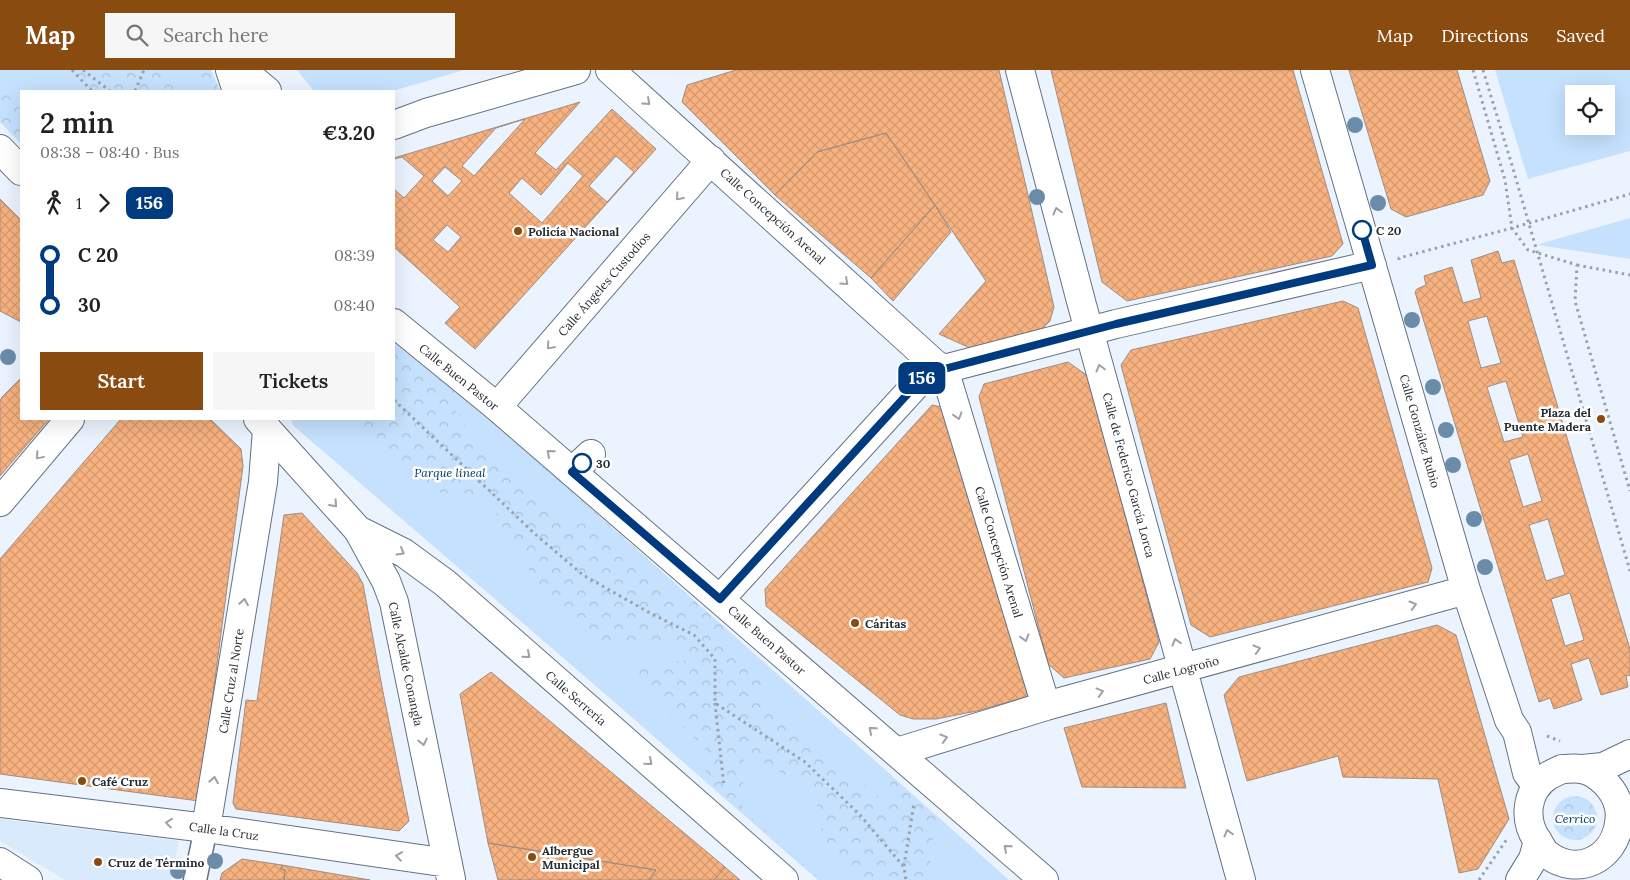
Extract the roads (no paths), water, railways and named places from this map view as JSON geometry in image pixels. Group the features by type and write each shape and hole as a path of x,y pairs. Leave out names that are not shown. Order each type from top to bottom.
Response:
{"street":[{"path":"230,70 237,90"},
{"path":"242,70 266,90"},
{"path":"397,124 426,113 576,70"},
{"name":"Calle Concepción Arenal","path":"610,70 939,366 1046,706"},
{"name":"Calle de Federico García Lorca","path":"1020,70 1240,880"},
{"name":"Calle González Rubio","path":"1315,70 1466,590 1509,720 1517,732 1527,773 1537,786"},
{"path":"0,149 20,169"},
{"name":"Calle Ángeles Custodios","path":"497,407 710,160"},
{"path":"720,599 939,366 1372,265"},
{"name":"Calle Buen Pastor","path":"395,323 497,407 582,463 720,599 1044,880"},
{"path":"0,502 69,420"},
{"name":"Calle Alcalde Conangla","path":"263,422 358,530 382,574 394,602 449,872"},
{"name":"Calle Cruz al Norte","path":"195,880 206,828 263,482 263,422"},
{"path":"263,482 277,473 289,470 305,472"},
{"name":"Calle Serrería","path":"358,530 404,553 445,583 784,880"},
{"name":"Calle Logroño","path":"897,752 1046,706 1466,590"},
{"path":"1582,769 1618,785 1620,817 1618,830 1622,836 1607,851 1578,872 1571,865 1547,854 1531,831 1528,812 1530,797 1547,776 1562,769 1603,767 1630,754"},
{"name":"Calle la Cruz","path":"0,803 206,828 449,872"},
{"path":"1520,880 1533,859 1538,841"},
{"path":"0,862 28,880"}],"place":[{"name":"C 20","path":"1362,230"},
{"name":"Policía Nacional","path":"518,231"},
{"name":"Plaza del Puente Madera","path":"1601,419"},
{"name":"30","path":"582,463"},
{"name":"Cáritas","path":"855,623"},
{"name":"Café Cruz","path":"82,781"},
{"name":"Albergue Municipal","path":"532,857"},
{"name":"Cruz de Término","path":"98,862"}],"park label":[{"name":"Parque lineal","path":"450,472"},
{"name":"Cerrico","path":"1575,818"}]}
